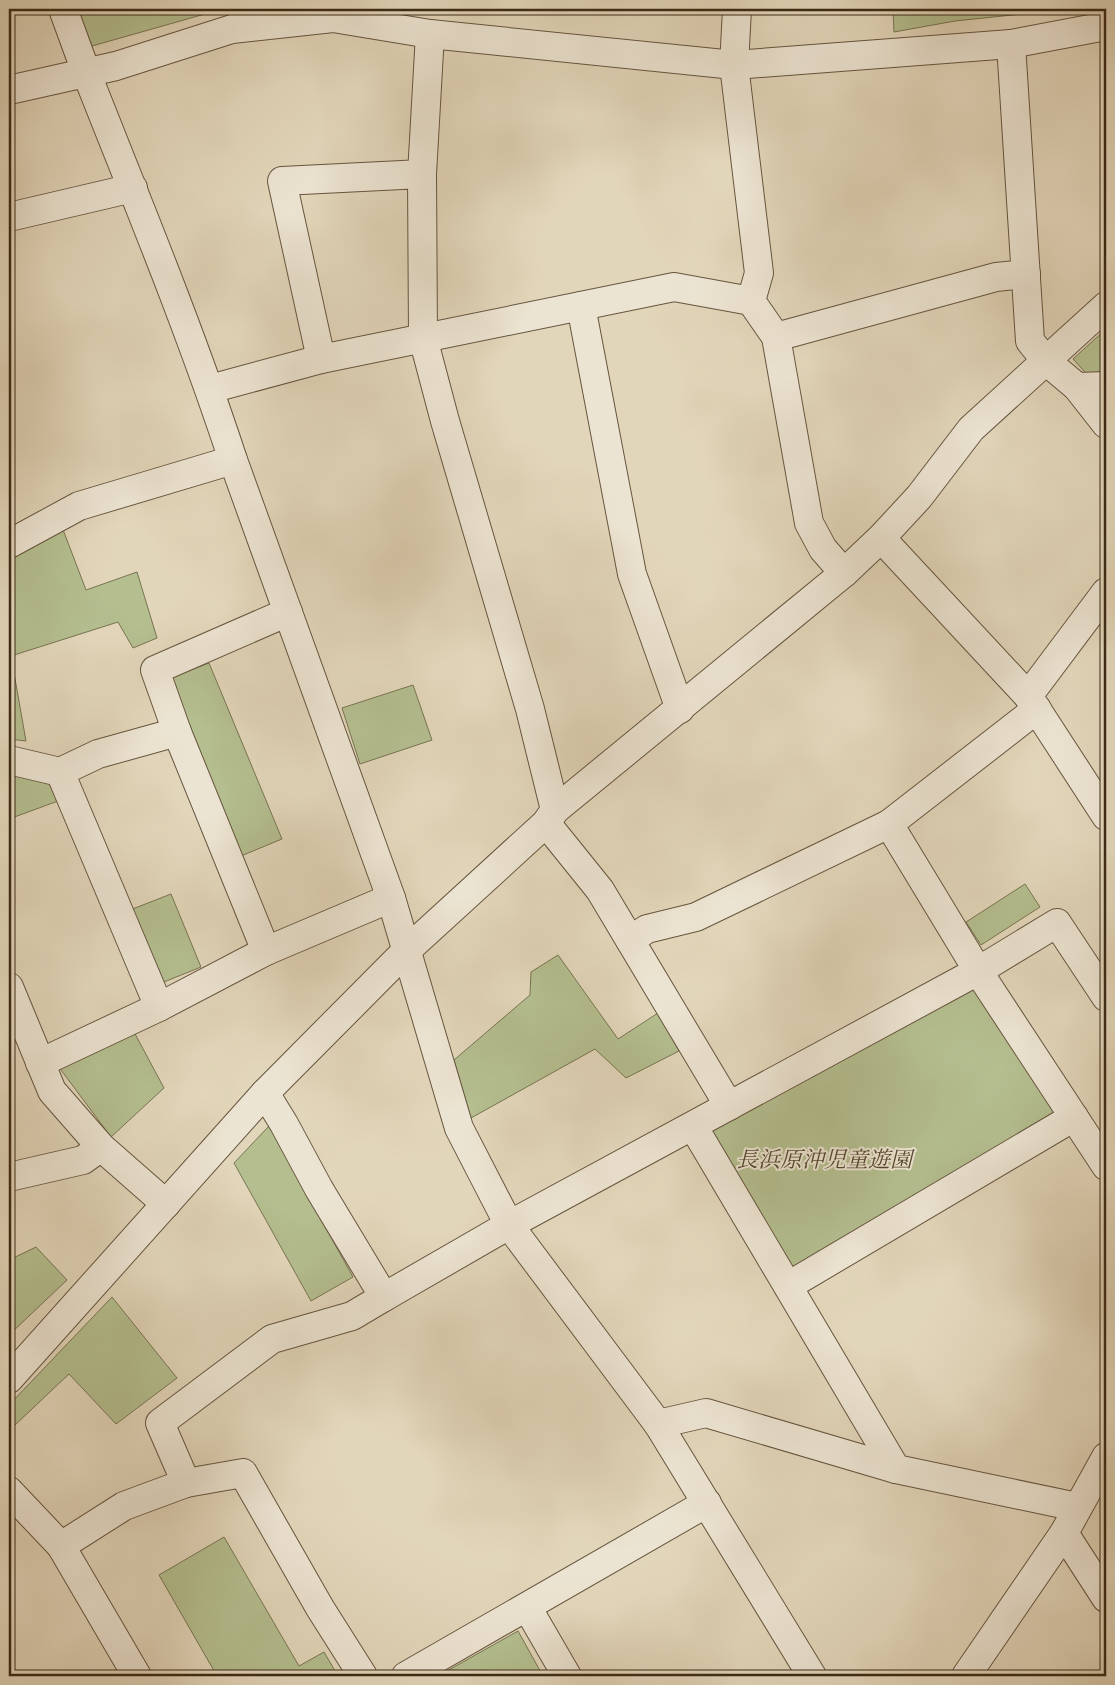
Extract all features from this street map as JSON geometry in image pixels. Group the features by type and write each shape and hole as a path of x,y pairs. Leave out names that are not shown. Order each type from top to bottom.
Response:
{"street":[{"path":"63,9 210,389 233,460 391,898 459,1128 510,1225 658,1424 812,1676"},
{"path":"737,9 734,65 759,273 751,301"},
{"path":"9,90 116,66 228,19 333,18 430,34 734,65 1011,44 1106,26"},
{"path":"430,34 422,174 423,338 445,421 530,709 550,816 600,890 729,1106"},
{"path":"1011,44 1030,341 1046,361 1077,387 1106,424"},
{"path":"321,359 282,181 422,174"},
{"path":"9,217 133,188"},
{"path":"776,337 996,277 1026,274"},
{"path":"210,389 321,359 674,287 751,301 776,337 810,523 823,549 844,573"},
{"path":"581,306 632,574 680,709"},
{"path":"9,1380 265,1093 406,952 550,816 844,573 881,538 919,497 971,429 1106,306"},
{"path":"1077,387 1106,386"},
{"path":"9,544 79,506 233,460"},
{"path":"881,538 1032,702 1106,816"},
{"path":"630,940 647,929 696,917 889,824 1032,702 1106,592"},
{"path":"266,951 177,732 155,670 288,612"},
{"path":"9,760 60,772 98,754 177,732"},
{"path":"60,772 159,1007"},
{"path":"889,824 978,971 1106,1166"},
{"path":"40,1063 159,1007 266,951 391,898"},
{"path":"186,1483 160,1423 272,1339 352,1316 510,1225 978,971 1057,923 1106,997"},
{"path":"9,987 52,1091 101,1147 166,1204"},
{"path":"265,1093 319,1189 384,1297"},
{"path":"788,1286 1074,1117"},
{"path":"693,1126 896,1469"},
{"path":"9,1176 83,1160 101,1147"},
{"path":"658,1424 706,1413 896,1469 1077,1507"},
{"path":"966,1676 1064,1532 1106,1457"},
{"path":"61,1546 124,1506 186,1483 243,1473 320,1608 363,1676"},
{"path":"9,1491 61,1546 137,1676"},
{"path":"406,1676 707,1503"},
{"path":"1064,1532 1106,1598"},
{"path":"527,1607 567,1676"}],"green space":[{"path":"77,9 211,9 212,12 92,46"},
{"path":"893,9 1040,9 1041,12 955,21 894,32"},
{"path":"1106,329 1106,380 1093,381 1073,359"},
{"path":"62,527 86,590 137,572 157,638 133,648 118,622 11,656 26,741 9,739 9,636 11,635 9,629 9,556"},
{"path":"209,663 282,839 241,856 168,679"},
{"path":"413,685 432,740 360,764 342,708"},
{"path":"9,770 50,781 58,801 9,819"},
{"path":"1025,884 1040,907 981,945 966,922"},
{"path":"171,894 201,967 159,984 130,910"},
{"path":"558,955 618,1039 658,1013 679,1051 626,1078 595,1049 471,1118 454,1060 530,995 531,972"},
{"name":"長浜原沖児童遊園","path":"976,986 1058,1114 793,1271 706,1131"},
{"path":"134,1032 164,1088 111,1137 58,1066"},
{"path":"269,1126 353,1277 311,1301 234,1163"},
{"path":"36,1247 67,1280 9,1335 9,1260"},
{"path":"112,1297 177,1378 116,1424 69,1374 15,1425 9,1421 9,1405"},
{"path":"224,1537 299,1666 324,1652 338,1676 217,1676 159,1575"},
{"path":"518,1631 543,1676 438,1676"}]}
